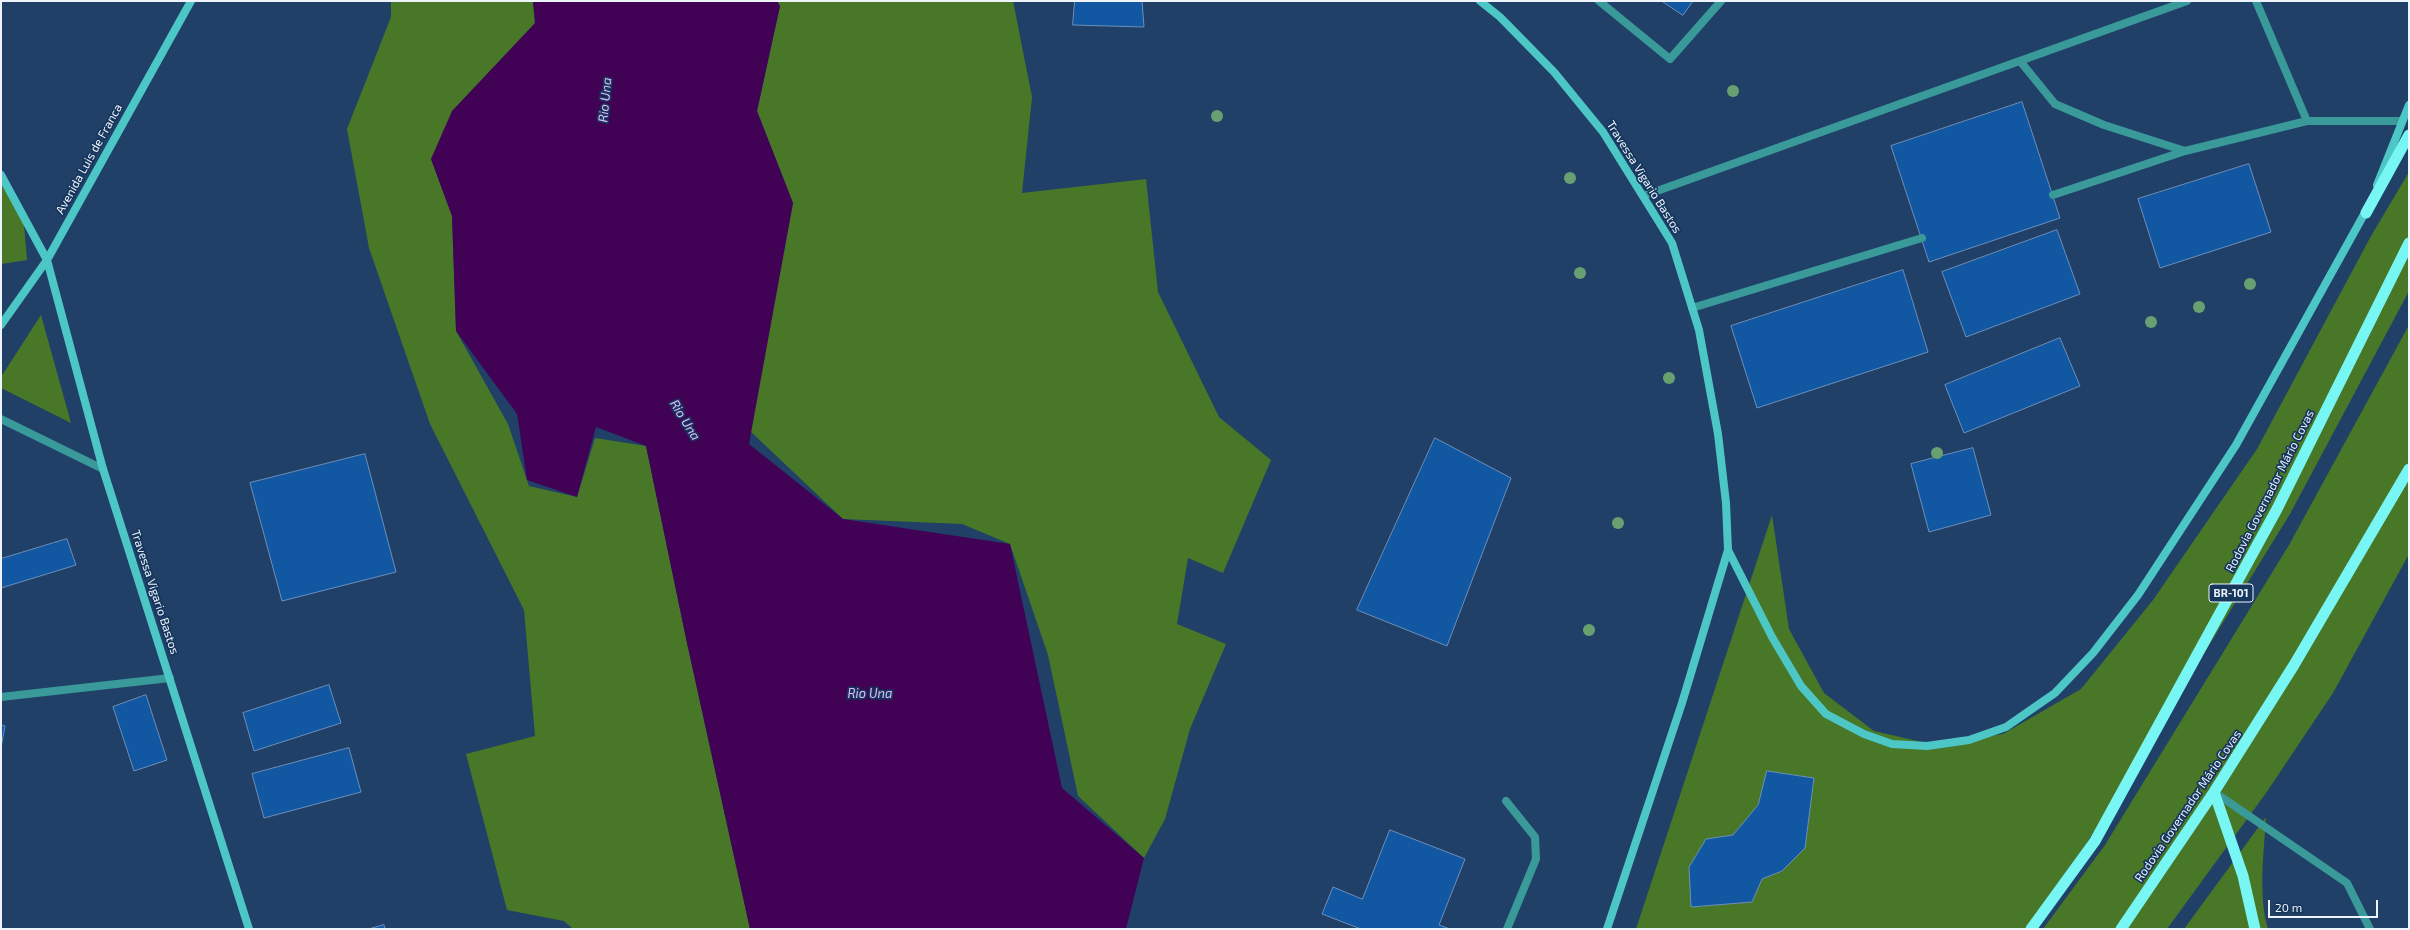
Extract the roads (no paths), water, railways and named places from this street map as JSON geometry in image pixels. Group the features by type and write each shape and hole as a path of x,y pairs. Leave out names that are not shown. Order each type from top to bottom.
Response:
{"highway":[{"path":"2366,213 2409,135"},
{"name":"Rodovia Governador Mário Covas","path":"2031,929 2095,841 2277,509 2409,243"},
{"name":"Rodovia Governador Mário Covas","path":"2121,929 2214,792 2294,665 2409,469"},
{"path":"2214,792 2243,876 2255,929"}],"main road":[{"name":"Avenida Luis de Franca","path":"1,325 47,260 191,1"},
{"name":"Travessa Vigario Bastos","path":"1480,1 1500,17 1554,72 1603,132 1672,243 1699,330 1718,434 1726,503 1728,550"},
{"path":"1728,550 1772,637 1801,686 1826,714 1864,734 1892,744 1927,746 1969,740 2006,727 2055,693 2093,653 2138,595 2236,445 2366,213 2409,104"},
{"name":"Travessa Vigario Bastos","path":"1,175 47,260 103,469 249,929"},
{"path":"1607,929 1682,703 1728,550"}],"street":[{"path":"1599,1 1670,60 1721,1"},
{"path":"1643,196 2187,1"},
{"path":"2256,1 2307,121"},
{"path":"2020,61 2055,104 2104,125 2185,151"},
{"path":"2053,195 2185,151 2307,121 2402,122"},
{"path":"1692,308 1922,238"},
{"path":"1,419 103,469"},
{"path":"1,697 170,678"},
{"path":"2214,792 2348,883 2370,929"},
{"path":"1506,801 1536,837 1536,859 1506,929"}],"water":[{"name":"Rio Una","path":"533,1 777,1 780,6 757,111 793,203 749,444 843,519 1010,544 1062,788 1144,858 1126,929 750,929 687,643 646,446 596,427 577,497 527,480 517,414 456,331 452,216 431,159 452,111 535,23"}]}
